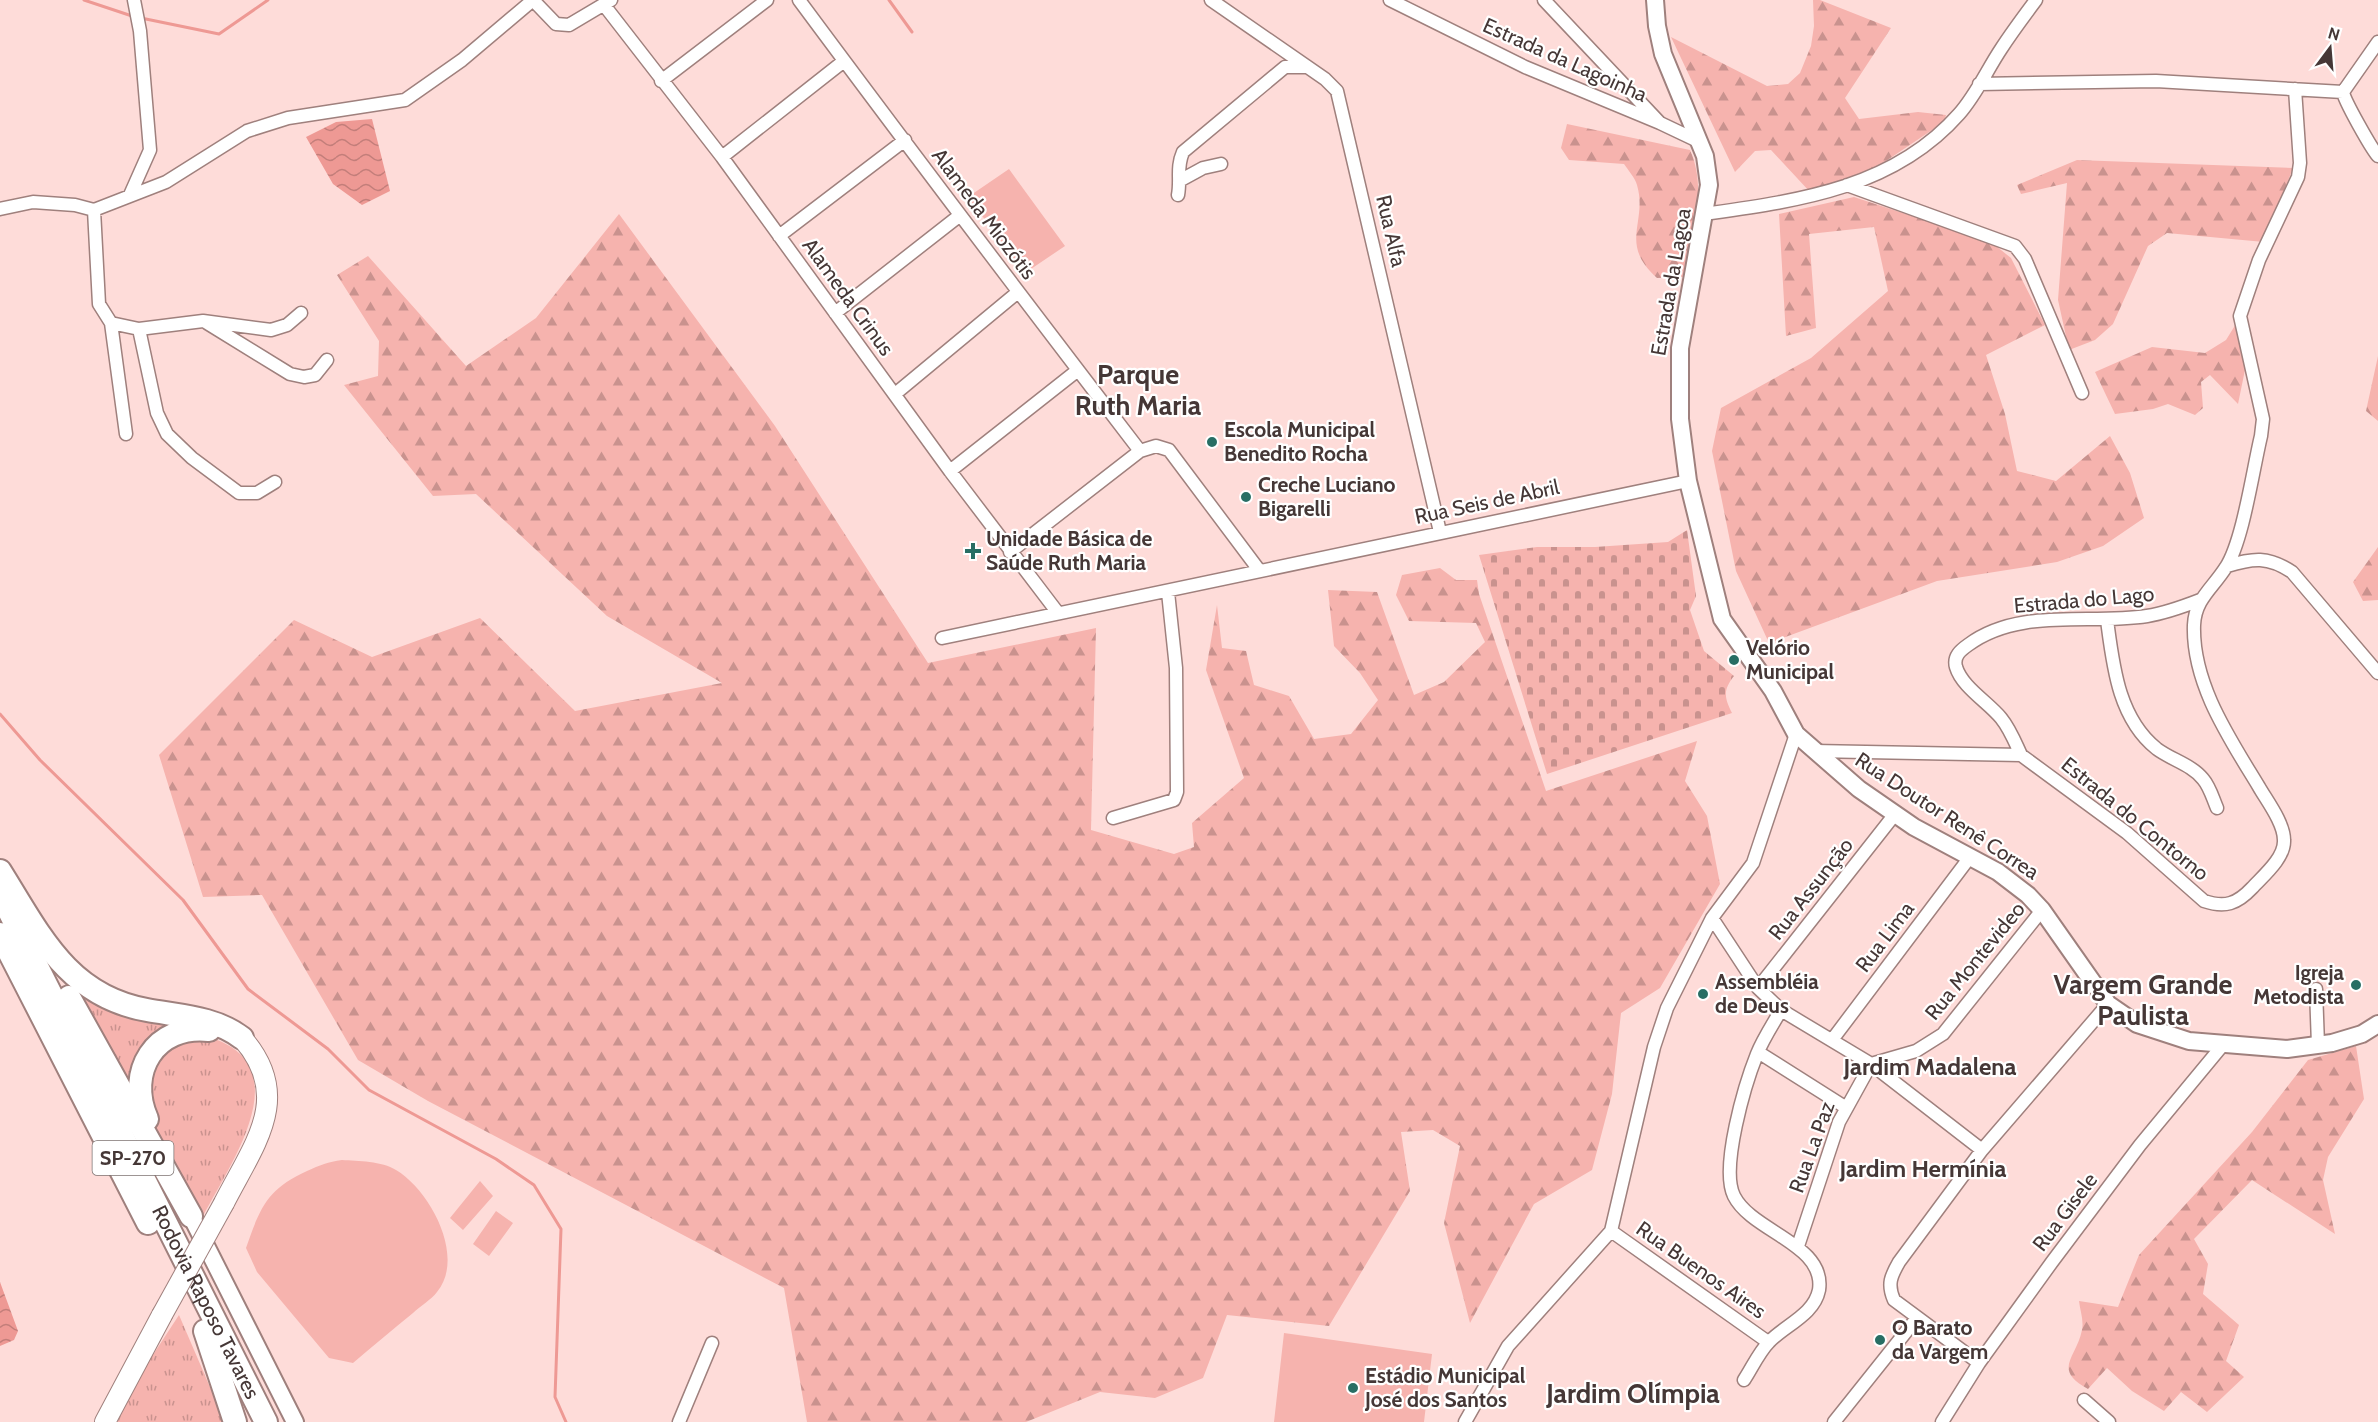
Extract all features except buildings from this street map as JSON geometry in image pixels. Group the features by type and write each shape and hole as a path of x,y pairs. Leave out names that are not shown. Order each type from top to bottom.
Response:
{"highway":[{"path":"0,871 64,967 92,991 129,1007 218,1024 230,1028 242,1038"},
{"name":"Rodovia Raposo Tavares","path":"0,893 266,1422"},
{"path":"23,908 65,990 191,1216"},
{"name":"Rodovia Raposo Tavares","path":"0,934 253,1422"},
{"path":"191,1216 145,1115 139,1097 142,1071 156,1046 177,1033 206,1029 242,1038"},
{"path":"206,1331 235,1422"}],"main road":[{"path":"108,1419 224,1203 261,1128 269,1094 264,1068 242,1038"}],"street":[{"path":"0,209 33,202 75,205 94,210 121,201 130,195 166,182 247,131 288,118 405,100 462,60 533,0 556,24 563,25 574,24 607,3"},
{"path":"661,81 767,0"},
{"name":"Alameda Miozótis","path":"799,0 905,140 959,216 1140,451"},
{"name":"Rua Alfa","path":"1211,0 1307,67 1337,91 1440,531"},
{"name":"Estrada da Lagoinha","path":"1390,0 1525,67 1700,142"},
{"path":"1544,0 1660,123"},
{"name":"Estrada da Lagoa","path":"1655,0 1657,26 1664,54 1700,142 1709,185 1680,348 1680,420 1688,481 1722,619 1773,691 1797,734"},
{"path":"1704,214 1795,202 1847,185 1897,164 1925,145 1960,113 2036,0"},
{"name":"Alameda Crinus","path":"607,3 661,81 722,157 950,471 1058,613"},
{"path":"130,195 150,150 140,31 135,4"},
{"path":"2378,42 2343,92 2344,100 2358,119 2366,138 2378,156"},
{"path":"722,157 844,62"},
{"path":"1178,195 1181,180 1178,173 1184,152 1285,68 1307,67"},
{"path":"1979,84 2156,81 2343,92"},
{"name":"Estrada do Contorno","path":"2021,754 2127,833 2204,901 2227,905 2243,898 2281,853 2284,840 2267,801 2210,701 2195,647 2194,623 2200,600 2227,566 2241,523 2263,426 2240,316 2259,260 2298,177 2300,163 2295,89"},
{"path":"779,236 905,140"},
{"path":"1181,180 1203,168 1221,164"},
{"path":"1847,185 2015,246 2025,259 2082,393"},
{"path":"94,210 99,304 111,323 126,434"},
{"path":"835,313 959,216"},
{"path":"895,394 1018,292"},
{"path":"111,323 139,328 203,321 271,330 287,325 301,313"},
{"path":"203,321 290,374 304,378 315,375 327,360"},
{"path":"139,328 157,413 167,434 192,458 239,493 257,493 275,482"},
{"path":"950,471 1078,370"},
{"path":"1010,552 1140,451 1156,446 1169,450 1259,570"},
{"name":"Rua Seis de Abril","path":"942,638 1168,592 1440,531 1688,481"},
{"path":"2227,566 2256,558 2279,563 2292,572 2378,673"},
{"path":"1113,818 1174,800 1177,792 1176,668 1168,592"},
{"name":"Estrada do Lago","path":"2021,754 2002,719 1960,675 1955,663 1958,654 1977,638 2010,625 2041,621 2107,620 2173,611 2200,600"},
{"path":"2107,620 2119,691 2142,733 2158,749 2196,771 2205,780 2217,808"},
{"path":"1465,1422 1508,1346 1611,1231 1622,1176 1661,1027 1684,971 1712,918 1753,863 1797,734"},
{"name":"Rua Doutor Renê Correa","path":"1797,734 1859,789 1895,814 2014,884 2042,910 2108,1004 2122,1016 2153,1031 2188,1041 2222,1046 2287,1049 2318,1045 2362,1034 2378,1024"},
{"path":"1814,751 2021,754"},
{"name":"Rua Assunção","path":"1758,988 1895,814"},
{"name":"Rua Lima","path":"1832,1040 1970,857"},
{"name":"Rua Montevideo","path":"1871,1064 1916,1051 1943,1034 2042,910"},
{"path":"1712,918 1758,988 1781,1010 1871,1064 1982,1150"},
{"path":"2316,989 2318,1045"},
{"path":"1979,1363 1894,1300 1889,1290 1890,1280 1899,1262 1982,1150 2108,1004"},
{"path":"1744,1380 1768,1342 1807,1311 1819,1290 1815,1267 1798,1246 1759,1224 1744,1210 1734,1195 1730,1183 1730,1156 1758,1052 1781,1010"},
{"name":"Rua Gisele","path":"1942,1422 1979,1363 2127,1162 2222,1046"},
{"path":"1758,1052 1845,1107"},
{"name":"Rua La Paz","path":"1798,1246 1845,1107 1871,1064"},
{"path":"191,1216 295,1422"},
{"name":"Rua Buenos Aires","path":"1611,1231 1768,1342"},
{"path":"1834,1422 1917,1318"},
{"path":"679,1422 712,1343"},
{"path":"2084,1400 2109,1422"},
{"path":"1951,1411 1960,1422"}],"green space":[{"path":"1813,0 1820,0 1891,28 1845,98 1859,119 1918,112 1946,115 1944,122 1877,167 1810,192 1771,150 1755,151 1735,172 1671,37 1767,86 1788,84 1800,73 1811,46 1814,26"},
{"path":"1567,124 1690,150 1698,181 1698,197 1694,230 1683,277 1657,278 1645,266 1636,243 1639,198 1635,180 1624,164 1569,160 1561,148"},
{"path":"2077,160 2293,168 2264,242 2167,233 2148,246 2113,324 2095,340 2069,350 2058,300 2067,183 2021,194 2017,185"},
{"path":"1009,169 1065,246 1025,273 968,197"},
{"path":"1854,197 1991,242 2011,258 2045,325 1986,355 2005,414 2017,471 2056,481 2110,436 2130,473 2144,518 2103,546 2057,562 1937,581 1769,643 1736,571 1712,451 1721,408 1811,358 1888,291 1874,227 1809,234 1816,328 1786,336 1779,214"},
{"path":"619,214 775,426 928,663 1096,628 1091,830 1174,854 1194,847 1192,823 1244,778 1206,670 1217,605 1222,648 1246,651 1254,685 1289,696 1314,739 1351,734 1378,700 1360,673 1334,646 1328,590 1377,592 1414,695 1444,682 1485,642 1476,623 1409,621 1396,595 1402,575 1440,568 1456,580 1477,580 1479,594 1546,791 1697,741 1685,781 1707,816 1720,884 1660,988 1621,1013 1612,1094 1592,1170 1534,1204 1470,1323 1444,1223 1460,1146 1433,1130 1401,1132 1410,1191 1329,1326 1227,1315 1203,1378 1155,1398 1100,1392 1026,1422 807,1422 784,1288 428,1101 358,1060 262,895 203,897 159,755 294,620 372,657 480,618 575,711 722,683 607,616 476,494 433,496 344,385 378,376 379,341 337,275 368,256 466,366 536,318"},
{"path":"2239,319 2246,365 2238,404 2210,375 2201,382 2203,408 2195,415 2168,404 2153,409 2115,414 2095,372 2152,347 2205,353 2226,340"},
{"path":"2378,356 2378,421 2366,411"},
{"path":"1687,530 1696,596 1690,610 1704,651 1734,676 1728,685 1726,694 1732,713 1547,774 1479,555 1537,547 1595,547 1668,542"},
{"path":"2378,547 2378,600 2363,601 2353,582"},
{"path":"71,981 190,1024 132,1085"},
{"path":"202,1035 233,1048 250,1067 255,1090 252,1115 242,1142 202,1218 149,1114 153,1060 161,1050"},
{"path":"2356,1046 2364,1099 2328,1157 2323,1180 2335,1234 2252,1180 2194,1239 2208,1264 2203,1294 2239,1325 2226,1361 2244,1377 2207,1412 2181,1392 2164,1411 2132,1391 2107,1368 2088,1389 2077,1382 2071,1375 2069,1363 2082,1330 2079,1301 2118,1307 2139,1255 2252,1132 2308,1060"},
{"path":"342,1160 384,1165 396,1170 409,1180 432,1208 446,1243 448,1261 445,1278 435,1295 353,1363 329,1358 257,1272 246,1248 261,1211 274,1193 293,1178 307,1171"},
{"path":"480,1181 493,1196 463,1230 450,1218"},
{"path":"496,1211 513,1223 489,1256 473,1244"},
{"path":"179,1315 225,1422 117,1422 145,1367"},
{"name":"Estádio Municipal José dos Santos","path":"1284,1333 1432,1354 1424,1422 1274,1422"}],"water":[{"path":"372,119 390,191 362,205 333,184 306,137 336,122"},
{"path":"0,1282 18,1331 14,1340 0,1346"}],"waterway":[{"path":"84,0 135,17"},
{"path":"141,18 219,34 268,0"},
{"path":"889,0 912,32"},
{"path":"0,714 40,760 183,900 248,989 328,1049 369,1090 496,1159 534,1185 561,1229 555,1397 566,1422"}],"place":[{"name":"Escola Municipal Benedito Rocha","path":"1212,442"},
{"name":"Creche Luciano Bigarelli","path":"1246,497"},
{"name":"Unidade Básica de Saúde Ruth Maria","path":"973,551"},
{"name":"Velório Municipal","path":"1734,660"},
{"name":"Igreja Metodista","path":"2356,985"},
{"name":"Assembléia de Deus","path":"1703,994"},
{"name":"O Barato da Vargem","path":"1880,1340"},
{"name":"Estádio Municipal José dos Santos","path":"1353,1388"}],"district":[{"name":"Parque Ruth Maria","path":"1138,390"},
{"name":"Vargem Grande Paulista","path":"2143,1000"},
{"name":"Jardim Madalena","path":"1930,1067"},
{"name":"Jardim Hermínia","path":"1923,1169"},
{"name":"Jardim Olímpia","path":"1633,1394"}]}
